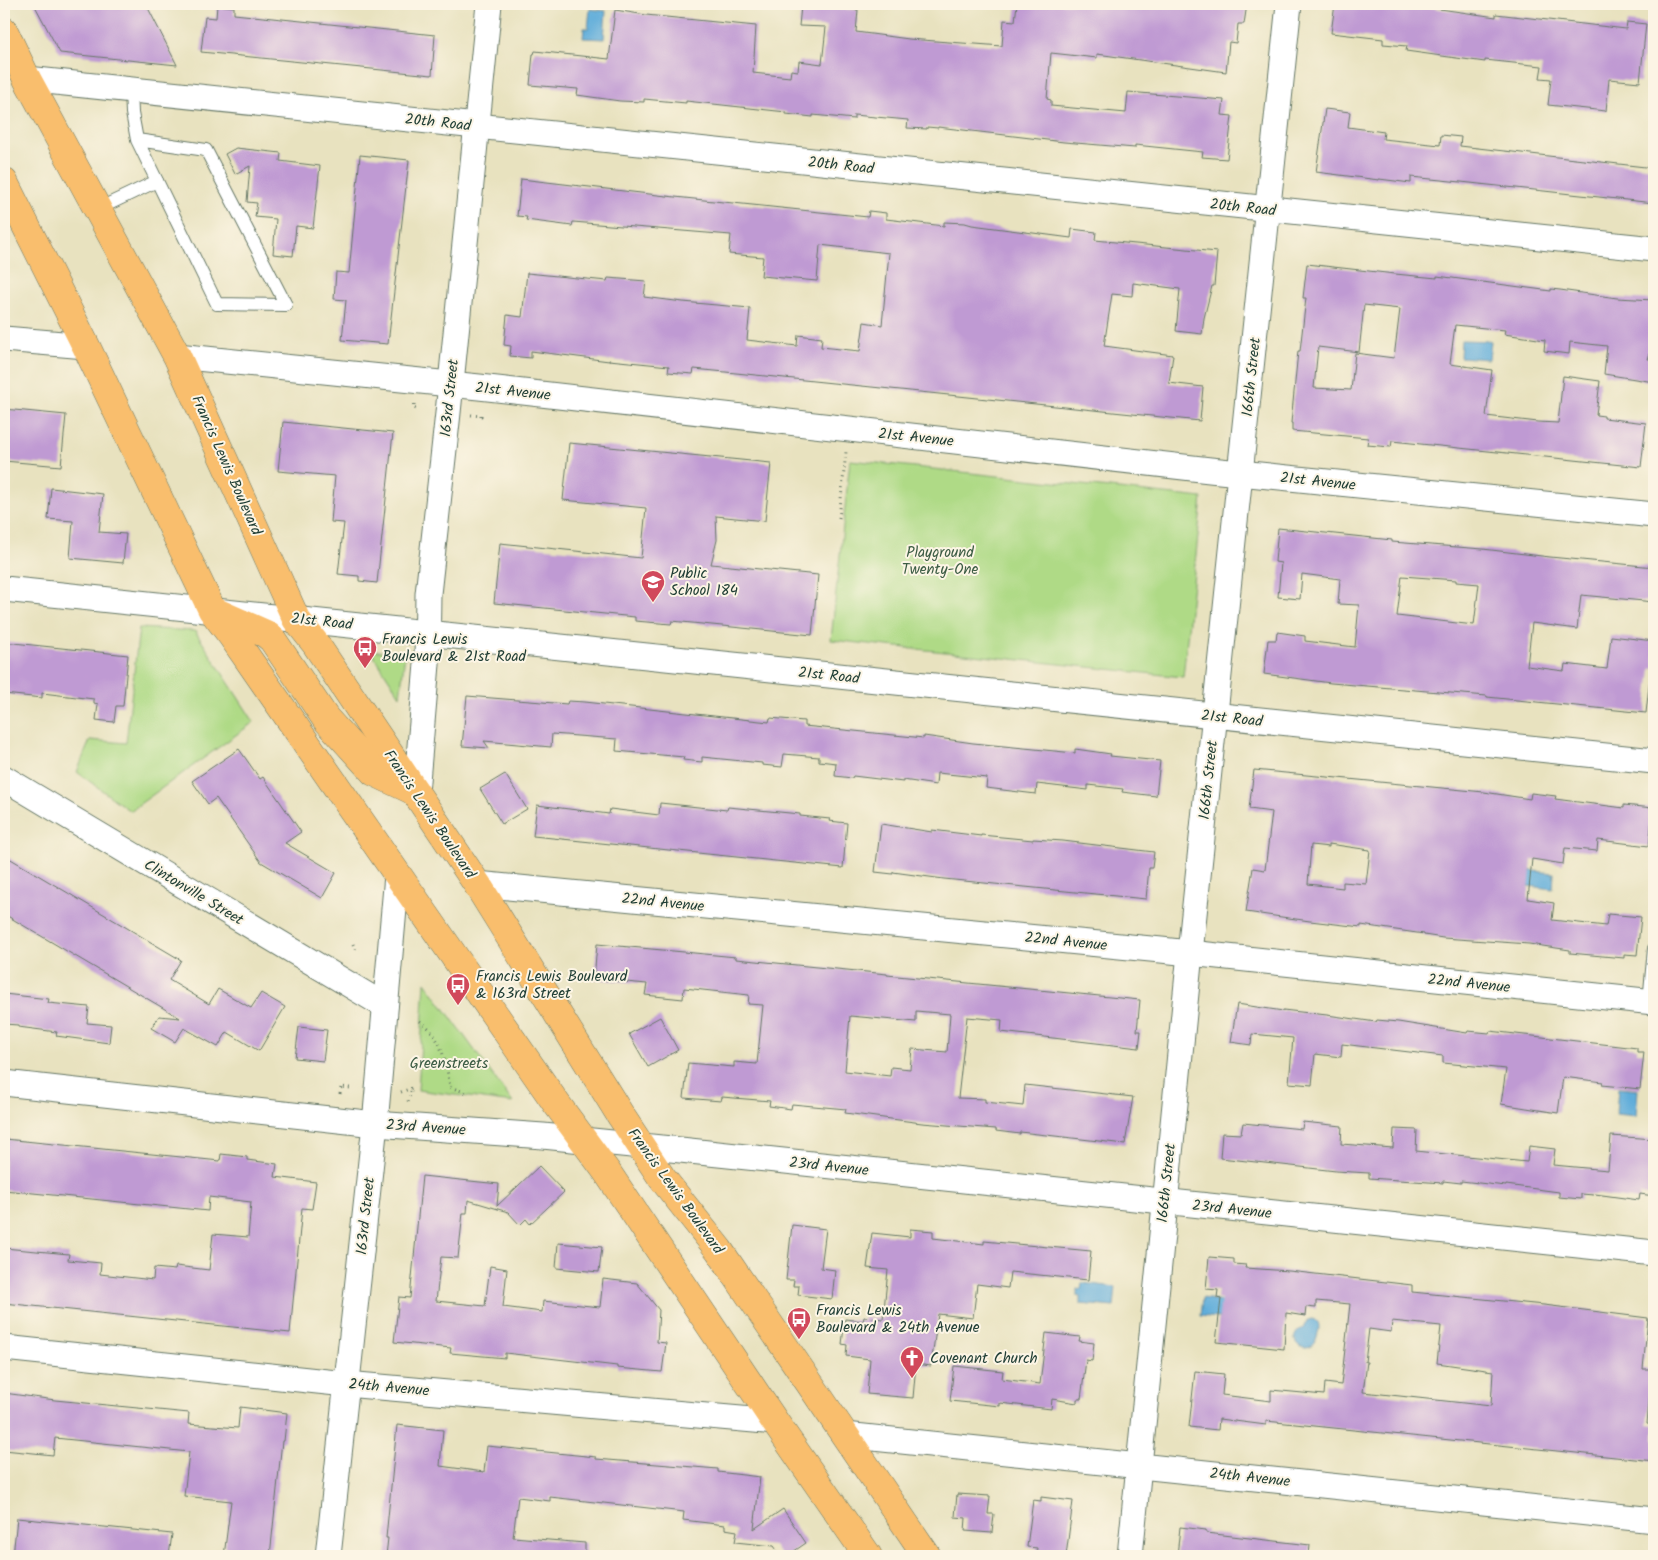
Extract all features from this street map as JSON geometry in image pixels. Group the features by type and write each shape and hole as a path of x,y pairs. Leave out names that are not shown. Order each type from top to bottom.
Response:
{"main road":[{"name":"Francis Lewis Boulevard","path":"4,30 27,79 177,356 296,619 315,642 477,884 662,1178 719,1250 927,1556"},
{"path":"4,65 27,79"},
{"path":"4,182 86,346 212,610 584,1140 868,1556"},
{"path":"212,610 266,634 272,639 326,719 374,772 416,792"}],"street":[{"name":"163rd Street","path":"416,792 426,664 428,594 489,4"},
{"name":"166th Street","path":"1130,1556 1164,1202 1290,4"},
{"name":"20th Road","path":"27,79 1654,249"},
{"path":"4,339 86,346"},
{"name":"21st Avenue","path":"177,356 451,384 1241,473 1654,515"},
{"name":"21st Road","path":"4,589 1654,761"},
{"name":"Clintonville Street","path":"4,778 385,1006"},
{"name":"163rd Street","path":"328,1556 376,1124 397,875"},
{"name":"22nd Avenue","path":"477,884 1190,953 1652,1002"},
{"name":"23rd Avenue","path":"4,1083 376,1124 584,1140 1654,1254"},
{"name":"24th Avenue","path":"4,1348 346,1384 775,1422"},
{"name":"24th Avenue","path":"845,1435 1654,1520"}],"lane":[{"path":"131,90 132,113 137,140 217,304 286,305 206,150 137,140"},
{"path":"98,209 157,181"},
{"path":"1652,1002 1654,949"}],"path":[{"path":"414,402 414,408 418,410"},
{"path":"471,415 481,416 481,410"},
{"path":"839,518 846,452"},
{"path":"353,944 356,951"},
{"path":"420,1021 430,1028 445,1055 450,1087 467,1093"},
{"path":"340,1094 341,1087 350,1088"},
{"path":"398,1092 412,1088 408,1102"}],"green space":[{"name":"Playground Twenty-One","path":"850,460 1202,498 1183,677 831,640"},
{"path":"139,628 195,631 254,722 130,811 77,772 90,740 126,743"},
{"path":"370,650 405,654 400,696"},
{"name":"Greenstreets","path":"425,982 513,1103 418,1090"}],"water":[{"path":"590,9 606,11 604,39 583,38 584,28 588,28"},
{"path":"1461,340 1491,341 1489,359 1460,357"},
{"path":"1523,870 1554,873 1553,889 1521,885"},
{"path":"1618,1088 1638,1090 1636,1116 1616,1114"},
{"path":"1082,1283 1116,1287 1114,1307 1080,1304 1077,1289 1081,1289"},
{"path":"1202,1298 1230,1302 1228,1319 1200,1316"},
{"path":"1313,1319 1318,1323 1318,1333 1315,1342 1310,1347 1305,1348 1296,1343 1295,1338 1306,1322"}],"building":[{"path":"34,4 146,4 177,65 60,53"},
{"path":"1017,4 1247,4 1244,24 1238,24 1236,43 1229,42 1226,72 1097,54 1097,58 1051,53 1047,99 1051,100 1051,106 1126,113 1128,92 1224,100 1222,115 1232,116 1227,159 1202,157 1203,152 1135,145 1135,148 1064,142 938,127 927,127 927,129 907,128 908,120 854,115 854,119 813,115 813,117 786,114 786,112 686,101 686,103 644,99 644,102 620,101 577,95 578,89 530,85 533,54 535,51 609,59 615,10 756,26 753,73 790,77 791,70 798,71 799,61 822,64 826,27 799,26 801,6 858,10 856,32 909,39 1002,46 1004,20 1015,21"},
{"path":"1335,4 1412,5 1496,17 1496,14 1626,29 1627,22 1646,24 1640,82 1609,79 1606,111 1548,105 1551,79 1540,78 1542,66 1485,60 1485,62 1406,51 1407,46 1383,44 1383,39 1331,33"},
{"path":"217,5 234,7 234,14 435,35 432,75 201,52 205,17 216,18"},
{"path":"1325,109 1350,112 1348,127 1384,132 1383,139 1440,145 1441,135 1461,137 1460,146 1654,168 1654,203 1411,177 1411,183 1316,172"},
{"path":"236,148 281,153 280,161 320,166 313,228 296,226 293,256 273,254 276,219 255,217 257,203 247,202 250,166 235,174 225,154"},
{"path":"360,155 409,160 388,344 342,340 346,300 334,299 336,272 349,273"},
{"path":"521,179 868,217 869,211 886,213 886,219 944,226 944,222 965,223 1071,238 1072,229 1096,232 1095,240 1217,252 1214,286 1212,286 1204,318 1202,334 1176,331 1180,289 1133,283 1132,296 1112,294 1104,346 1173,355 1169,383 1203,387 1200,421 694,369 693,374 668,372 669,366 609,361 531,351 531,358 510,356 511,346 504,345 507,315 522,317 527,273 607,281 608,278 646,281 644,297 750,308 747,340 797,346 798,335 822,338 821,347 860,351 864,322 882,325 889,253 820,245 817,281 761,276 763,257 729,254 731,235 573,222 572,226 526,220 527,217 517,216"},
{"path":"1307,264 1437,278 1437,276 1617,298 1654,300 1654,340 1648,359 1654,359 1654,382 1604,374 1607,346 1570,342 1569,354 1544,351 1545,340 1504,334 1505,330 1455,325 1450,364 1492,370 1486,416 1538,422 1558,423 1563,376 1600,381 1596,415 1604,416 1604,418 1646,423 1641,467 1392,441 1391,447 1367,445 1368,438 1292,431 1291,423 1298,351 1300,351 1306,298 1303,298","holes":["1364,305 1400,309 1394,358 1355,353 1351,390 1314,388 1318,347 1359,352"]},
{"path":"4,409 66,415 61,466 4,461"},
{"path":"283,422 393,433 377,583 359,581 359,576 338,574 344,523 331,522 335,476 278,471"},
{"path":"569,443 771,463 765,521 716,516 717,540 711,564 818,575 812,635 672,621 671,624 635,621 635,617 494,603 500,543 641,558 646,508 563,500"},
{"path":"51,488 103,494 99,532 126,534 123,563 70,558 73,521 48,519"},
{"path":"1278,528 1392,540 1392,542 1483,549 1654,567 1654,602 1581,595 1577,629 1532,623 1527,666 1564,671 1565,664 1607,669 1611,636 1654,641 1654,668 1651,668 1646,713 1487,696 1331,683 1264,674 1268,640 1276,640 1277,632 1305,636 1305,641 1355,647 1359,605 1338,604 1340,579 1302,574 1300,599 1278,597 1281,563 1275,562","holes":["1402,576 1456,580 1456,582 1479,584 1474,625 1397,616"]},
{"path":"4,642 128,655 123,706 116,706 114,722 96,720 98,704 94,703 94,699 42,693 42,698 4,694"},
{"path":"467,696 567,704 568,701 585,702 769,722 770,718 804,721 804,726 924,738 924,736 1075,753 1075,749 1111,754 1110,756 1160,761 1156,796 1122,792 1123,789 1088,785 1088,790 1037,784 1036,794 986,788 987,778 937,773 936,785 903,780 903,782 853,776 852,778 835,776 836,763 819,761 819,757 784,754 782,767 702,757 702,762 683,760 684,757 616,751 617,739 552,734 551,747 484,741 489,748 462,746"},
{"path":"239,749 260,779 263,777 301,832 285,843 336,873 322,898 261,862 216,798 208,804 192,781"},
{"path":"1254,770 1484,792 1530,799 1531,793 1556,796 1555,799 1624,808 1624,805 1653,808 1649,846 1598,840 1597,851 1565,848 1563,864 1532,859 1528,899 1554,903 1552,920 1606,926 1608,914 1641,917 1637,955 1624,954 1624,958 1570,953 1570,950 1529,944 1443,938 1361,925 1361,927 1246,912 1253,868 1265,870 1272,812 1249,809","holes":["1329,844 1370,850 1366,884 1343,882 1343,888 1308,884 1311,845 1329,847"]},
{"path":"505,774 527,809 502,824 480,789"},
{"path":"660,803 727,810 728,807 800,814 800,816 847,823 843,868 533,836 537,805 609,814 610,809 659,815"},
{"path":"881,824 932,832 932,830 981,836 1063,841 1154,852 1152,868 1149,868 1146,899 944,879 893,872 893,874 875,872"},
{"path":"4,855 181,960 169,980 209,1004 218,989 251,1008 261,993 285,1007 259,1051 227,1032 218,1047 184,1028 175,1042 151,1028 159,1016 180,1018 4,914"},
{"path":"597,944 1140,1000 1137,1031 1141,1031 1139,1048 1001,1032 1002,1020 967,1017 958,1098 985,1099 985,1102 1023,1106 1025,1085 1133,1097 1125,1144 1020,1132 1020,1134 996,1131 996,1129 922,1123 845,1113 846,1109 792,1104 791,1109 769,1106 770,1101 722,1097 721,1101 684,1098 688,1063 734,1067 734,1062 757,1064 763,1005 748,1004 749,995 684,988 683,999 645,995 647,984 594,979","holes":["916,1011 950,1014 947,1052 912,1049 910,1069 891,1067 890,1076 845,1071 850,1016 916,1022"]},
{"path":"4,994 49,999 48,1003 89,1007 87,1023 111,1025 109,1043 56,1036 57,1032 4,1024"},
{"path":"1237,1004 1376,1022 1377,1020 1398,1022 1467,1033 1468,1031 1489,1033 1490,1031 1637,1048 1637,1052 1644,1052 1640,1089 1602,1085 1603,1082 1563,1077 1558,1113 1501,1104 1506,1069 1443,1063 1443,1056 1342,1044 1341,1057 1315,1054 1312,1085 1289,1083 1293,1038 1252,1034 1251,1045 1231,1042"},
{"path":"660,1017 678,1050 648,1067 629,1034"},
{"path":"299,1027 327,1030 323,1061 295,1058"},
{"path":"1303,1122 1342,1126 1341,1144 1393,1148 1394,1129 1417,1130 1416,1151 1527,1162 1529,1146 1555,1149 1553,1165 1608,1170 1611,1136 1654,1139 1654,1196 1640,1194 1639,1200 1581,1194 1581,1199 1559,1197 1559,1192 1506,1185 1461,1181 1461,1183 1443,1181 1443,1183 1369,1178 1369,1173 1220,1158 1222,1133 1241,1134 1243,1123 1302,1129"},
{"path":"5,1139 220,1161 221,1154 247,1157 247,1160 277,1164 275,1177 316,1182 312,1209 302,1208 290,1333 4,1303 4,1248 69,1254 68,1260 101,1263 100,1274 153,1280 154,1268 175,1270 176,1266 209,1270 213,1234 248,1237 251,1202 209,1197 208,1211 4,1190"},
{"path":"539,1166 564,1192 530,1224 526,1219 520,1225 508,1212 468,1200 467,1213 463,1213 458,1258 441,1257 436,1301 485,1306 490,1266 507,1269 503,1307 542,1312 543,1301 600,1307 603,1279 637,1283 659,1310 657,1342 666,1343 662,1372 505,1353 505,1358 450,1353 451,1348 394,1342 399,1297 410,1298 422,1176 499,1184 497,1206"},
{"path":"792,1225 826,1229 821,1268 835,1270 832,1299 798,1295 799,1286 793,1286 794,1280 786,1280"},
{"path":"910,1229 933,1231 933,1238 984,1244 984,1241 1091,1251 1088,1280 1010,1272 1008,1288 977,1284 973,1318 938,1314 931,1366 916,1364 913,1398 867,1394 870,1359 846,1356 847,1345 842,1344 845,1319 863,1321 864,1317 883,1319 888,1270 867,1268 872,1233 910,1237"},
{"path":"558,1243 602,1247 599,1272 556,1268"},
{"path":"1209,1257 1234,1259 1234,1264 1246,1265 1245,1268 1412,1285 1412,1292 1544,1305 1648,1318 1643,1369 1654,1369 1647,1424 1654,1425 1654,1461 1266,1421 1266,1425 1219,1419 1218,1430 1189,1427 1195,1371 1224,1374 1222,1395 1271,1401 1271,1390 1324,1395 1325,1383 1341,1385 1350,1304 1316,1301 1316,1308 1306,1307 1305,1316 1286,1313 1284,1349 1216,1342 1221,1299 1217,1298 1218,1290 1206,1289","holes":["1392,1321 1441,1326 1437,1363 1493,1371 1491,1406 1363,1392 1369,1329 1391,1332"]},
{"path":"1046,1333 1080,1337 1079,1341 1094,1343 1092,1361 1086,1360 1081,1399 1077,1399 1077,1403 1052,1399 1051,1409 1000,1403 1000,1406 950,1401 954,1366 1003,1371 1002,1379 1040,1384"},
{"path":"4,1393 189,1413 188,1424 238,1428 240,1407 287,1413 284,1441 282,1441 270,1556 224,1556 231,1501 184,1496 189,1452 55,1438 53,1455 4,1450"},
{"path":"397,1425 443,1430 440,1466 484,1472 487,1446 596,1457 596,1459 718,1469 718,1472 760,1477 754,1529 783,1509 806,1543 787,1556 781,1556 774,1546 735,1542 737,1531 725,1529 725,1525 683,1520 684,1512 550,1497 550,1501 518,1497 513,1537 585,1543 585,1556 386,1556 388,1538 386,1538"},
{"path":"957,1494 990,1496 988,1514 994,1514 992,1533 965,1531 966,1518 955,1517"},
{"path":"1041,1497 1073,1501 1066,1556 1036,1556 1037,1548 1027,1547 1033,1500 1041,1501"},
{"path":"17,1518 172,1534 169,1556 13,1556"},
{"path":"1180,1527 1206,1530 1206,1533 1310,1545 1309,1556 1177,1556"}],"place":[{"name":"Public School 184","path":"653,603"},
{"name":"Francis Lewis Boulevard & 21st Road","path":"365,669"},
{"name":"Francis Lewis Boulevard & 163rd Street","path":"458,1006"},
{"name":"Francis Lewis Boulevard & 24th Avenue","path":"799,1340"},
{"name":"Covenant Church","path":"912,1379"}]}
